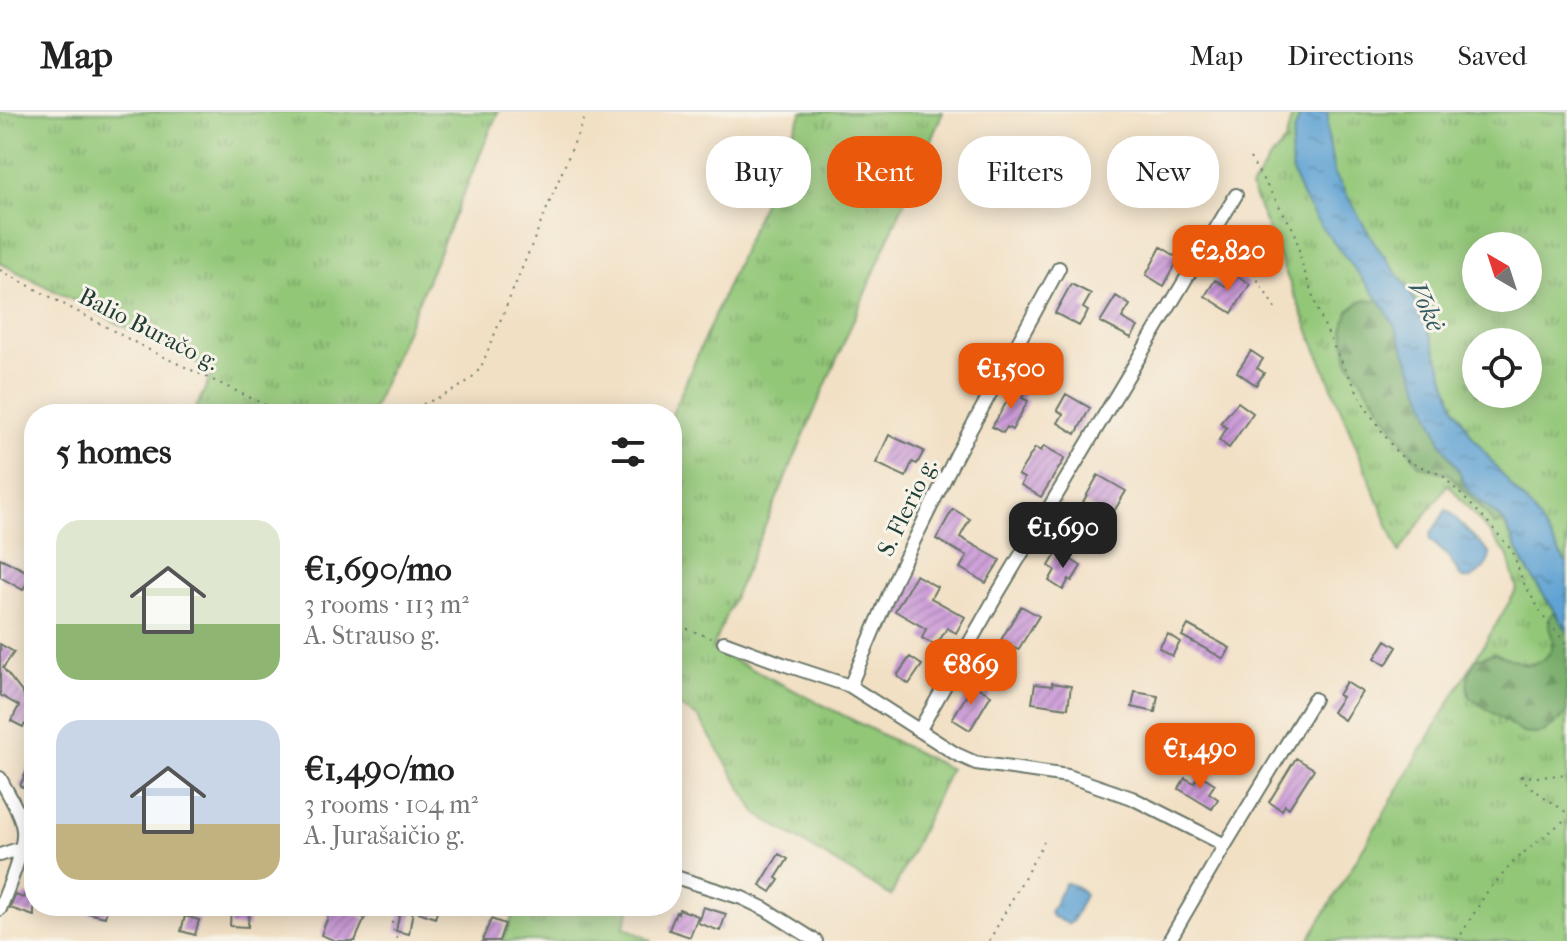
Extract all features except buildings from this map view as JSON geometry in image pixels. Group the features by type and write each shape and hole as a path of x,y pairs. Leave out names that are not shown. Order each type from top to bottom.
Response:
{"street":[{"path":"920,729 1236,195"},
{"name":"S. Flerio g.","path":"850,686 897,575 957,454 1059,268"},
{"path":"724,642 850,686 956,754 976,763 1068,776 1132,798 1225,845"},
{"path":"1169,941 1314,699"},
{"path":"0,778 24,836"},
{"path":"0,855 24,850"},
{"path":"0,909 24,856"},
{"path":"682,879 753,903 816,941"}],"path":[{"path":"423,404 457,388 471,379 481,367 587,112"},
{"path":"1250,158 1295,232 1318,311 1366,408 1397,453 1409,462 1442,475 1487,521 1513,552 1522,580 1545,619 1567,644"},
{"path":"1214,235 1246,252 1254,274 1278,313"},
{"name":"Balio Buračo g.","path":"0,270 151,351 264,404"},
{"path":"682,627 724,642"},
{"path":"1457,941 1487,892 1517,858 1567,816 1520,776 1567,774"},
{"path":"989,941 1044,842"},
{"path":"391,916 398,941"}],"green space":[{"path":"0,112 498,112 375,404 198,404 213,372 0,263"},
{"path":"802,112 943,112 933,136 827,136 827,208 902,208 712,649 950,769 891,896 757,814 699,718 682,708 682,404 676,404 761,208 811,208 811,136 792,136"},
{"path":"1293,112 1301,112 1294,133 1320,225 1380,301 1367,300 1419,465 1449,474 1495,525 1503,521 1525,566 1554,612 1549,624 1553,647 1543,660 1522,663 1494,653 1544,733 1567,713 1567,941 1308,941 1517,589 1507,554 1448,484 1399,552 1251,188 1285,142"},
{"path":"1328,112 1567,112 1567,565 1533,510 1472,436 1455,407 1431,337 1410,291 1375,244 1334,173 1328,137"},
{"path":"1367,300 1380,301 1395,326 1442,444 1465,485 1503,521 1495,525 1449,474 1419,465 1348,360 1343,331 1348,311"},
{"path":"1554,612 1567,630 1567,713 1543,732 1523,733 1469,697 1469,673 1476,659 1494,653 1528,665 1544,660 1552,649 1549,618"},
{"path":"513,916 628,916 624,927 652,941 502,941"}],"water":[{"path":"1301,112 1328,112 1328,137 1334,173 1375,244 1410,291 1431,337 1455,407 1472,436 1533,510 1567,565 1567,630 1525,566 1504,521 1465,485 1442,444 1395,326 1380,301 1320,225 1303,198 1292,172 1291,153"},
{"path":"1446,510 1490,554 1483,568 1470,579 1462,578 1447,555 1430,540"},
{"path":"1065,883 1085,895 1072,922 1068,924 1050,912"}],"water label":[{"name":"Vokė","path":"1427,306"}]}
